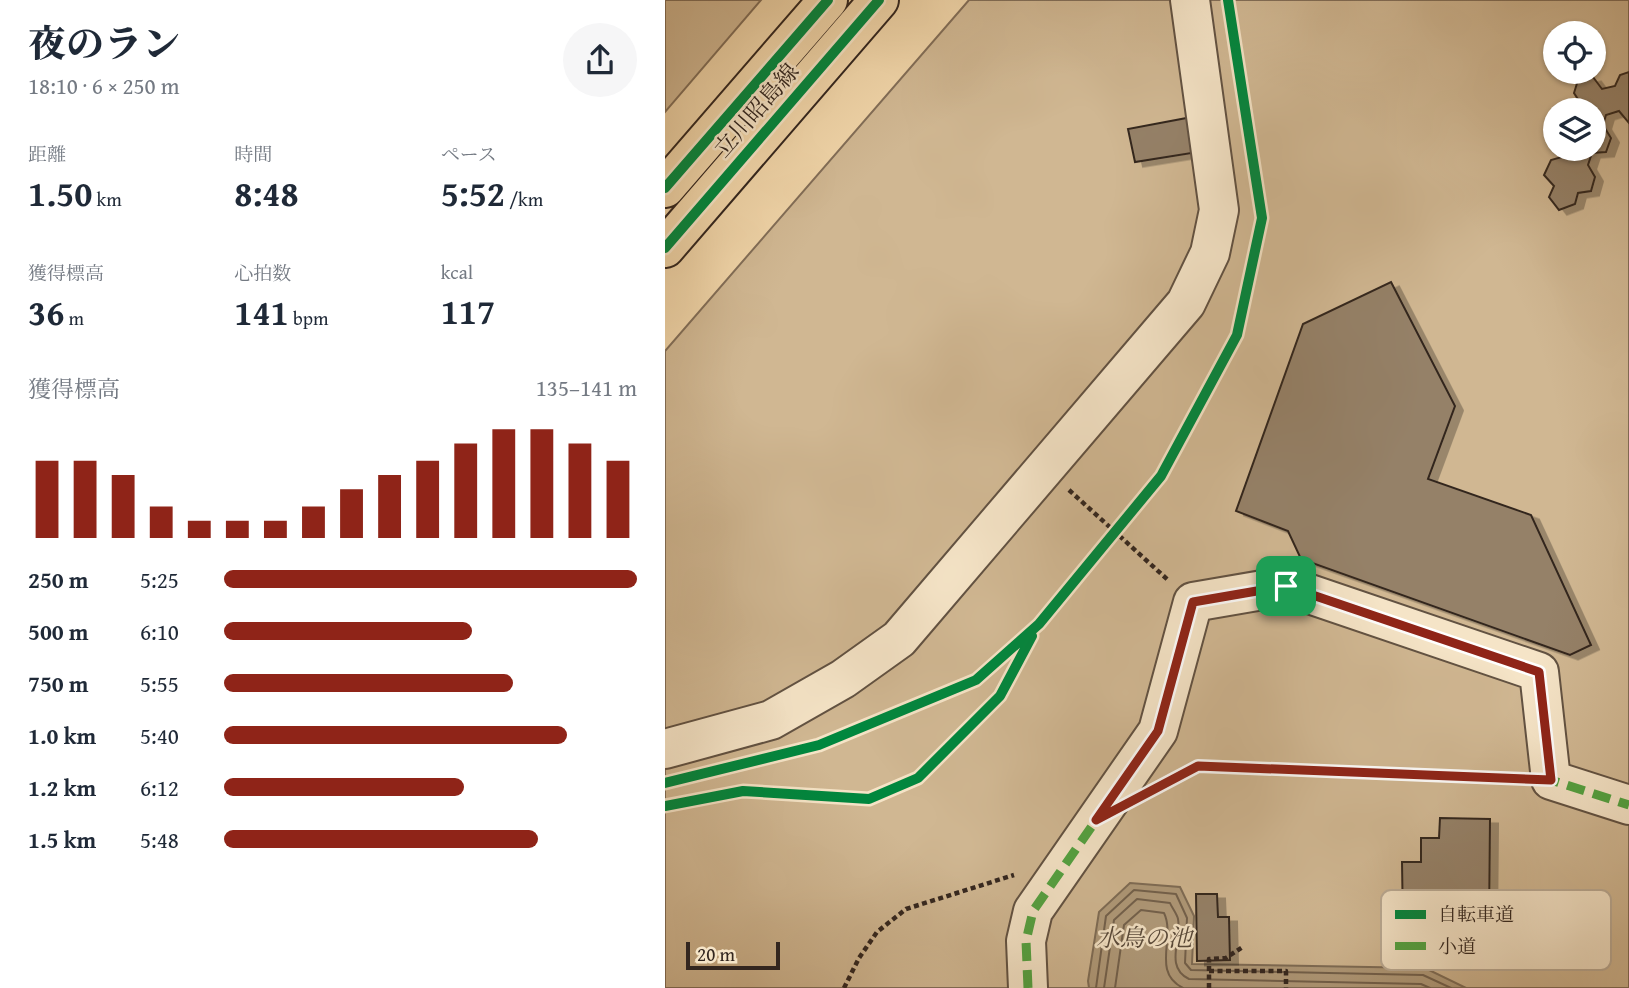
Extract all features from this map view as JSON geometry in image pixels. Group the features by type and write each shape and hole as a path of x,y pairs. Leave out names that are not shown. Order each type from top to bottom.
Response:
{"main road":[{"name":"立川昭島線","path":"665,188 828,0"},
{"name":"立川昭島線","path":"665,248 879,0"}],"street":[{"path":"665,749 771,720 843,679 899,639 1186,303 1210,253 1219,209 1190,0"},
{"path":"1028,988 1026,941 1033,911 1158,731 1193,602 1286,586 1539,672 1551,780 1629,805"}],"path":[{"path":"1097,515 1153,566"},
{"path":"1109,539 1126,518"},
{"path":"1164,784 1198,766 1551,780"},
{"path":"844,988 859,958 877,932 907,909 1012,875 1055,879"},
{"path":"1209,988 1209,959 1226,958 1244,946"},
{"path":"1209,971 1286,971 1286,988"}],"shaded area":[{"path":"665,0 761,0 665,112"},
{"path":"969,0 1629,0 1629,988 665,988 665,351"}],"water":[{"name":"水鳥の池","path":"1130,883 1180,887 1194,916 1192,964 1429,970 1466,988 1089,988 1099,912"}],"building":[{"path":"1629,72 1629,123 1619,111 1606,115 1606,98 1577,98 1574,93 1577,84 1598,84 1602,89 1615,86 1620,75"},
{"path":"1192,117 1198,152 1135,162 1128,129"},
{"path":"1606,130 1611,138 1606,152"},
{"path":"1551,161 1589,161 1588,165 1595,177 1591,191 1578,193 1575,204 1559,210 1549,197 1554,186 1544,175"},
{"path":"1391,282 1455,406 1428,479 1531,515 1591,645 1570,655 1301,559 1288,531 1236,511 1303,324"},
{"path":"1440,818 1490,819 1489,890 1402,890 1402,862 1421,862 1421,838 1439,838"},
{"path":"1196,894 1217,894 1218,917 1229,917 1230,960 1197,961"}],"marked path":[{"path":"1028,988 1026,941 1033,911 1158,731 1193,602 1286,586 1539,672 1551,780 1629,805"}],"cycle path":[{"path":"665,188 828,0"},
{"path":"665,248 879,0"},
{"path":"665,783 819,745 976,680 1039,624 1161,476 1237,335 1262,218 1228,0"},
{"path":"665,806 743,791 869,799 918,778 1000,696 1032,636"}],"route":[{"path":"1286,586 1539,672 1551,780 1198,766 1096,820 1158,731 1193,602 1286,586"}]}
